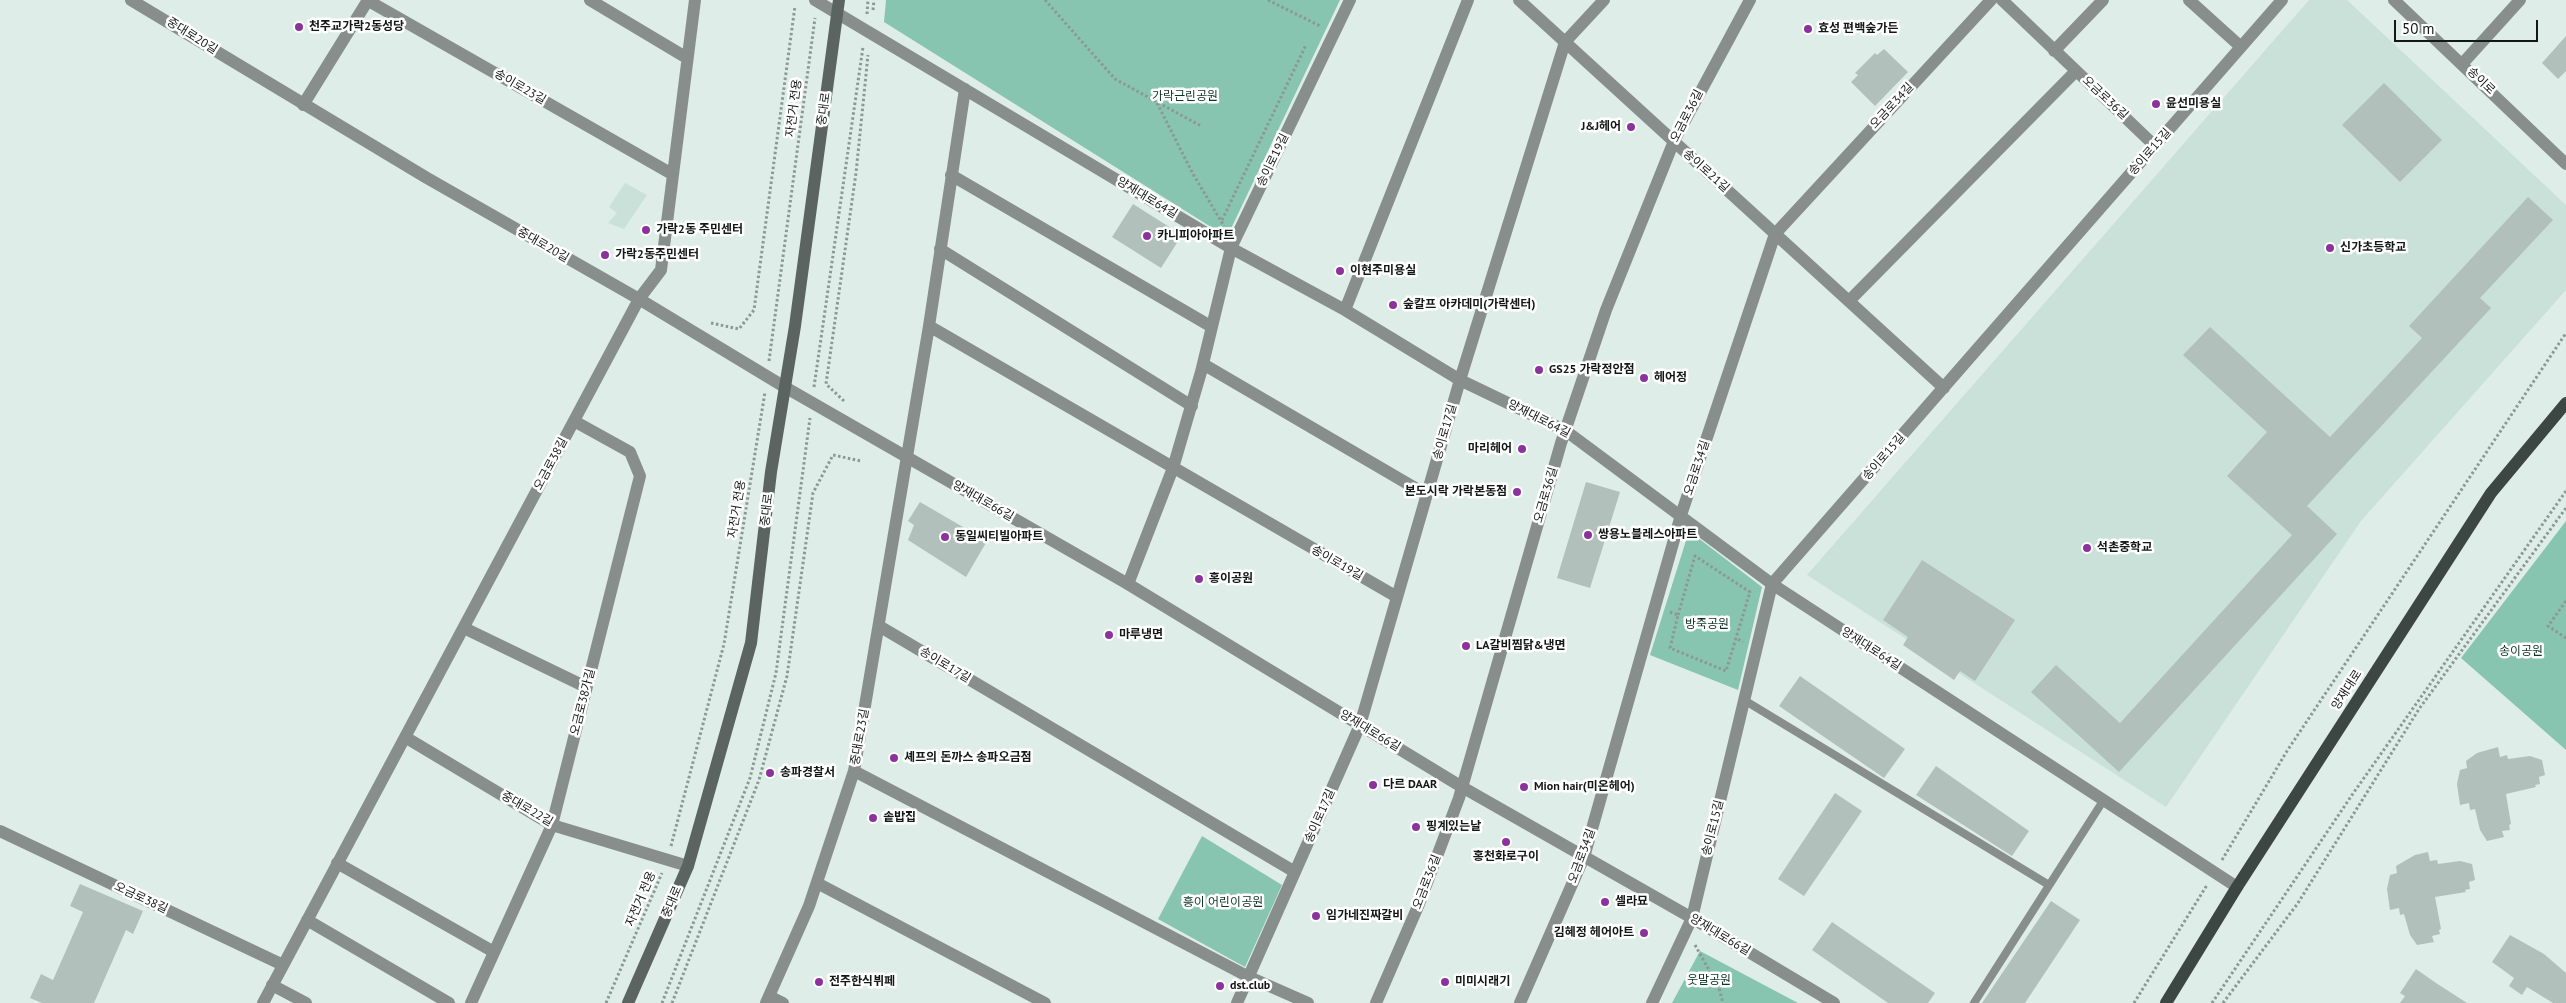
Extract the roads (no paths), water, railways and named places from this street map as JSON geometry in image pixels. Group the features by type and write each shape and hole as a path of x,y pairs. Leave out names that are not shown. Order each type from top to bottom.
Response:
{"main road":[{"name":"중대로","path":"628,1003 688,866 751,643 783,386 795,326 838,6"},
{"name":"양재대로","path":"2166,1003 2237,887 2491,493 2566,403"}],"street":[{"name":"중대로20길","path":"131,0 303,105 639,299 783,386"},
{"path":"303,105 367,0"},
{"name":"송이로23길","path":"367,0 672,174"},
{"path":"590,0 687,58"},
{"path":"639,299 661,270 695,0"},
{"name":"양재대로64길","path":"816,0 838,6 866,30 964,89 1231,248 1345,310 1460,380 1566,431 1772,584 2103,802 2237,887"},
{"name":"송이로19길","path":"1128,584 1173,468 1192,406 1231,248 1350,0"},
{"path":"1345,310 1468,0"},
{"name":"송이로21길","path":"1520,0 1944,388"},
{"name":"송이로17길","path":"1237,1003 1360,726 1460,380 1565,42 1604,0"},
{"name":"오금로36길","path":"1376,1003 1419,904 1462,787 1566,431 1606,310 1674,141 1750,0"},
{"name":"오금로34길","path":"1520,1003 1584,857 1681,515 1775,234 1991,0"},
{"name":"오금로36길","path":"2002,0 2155,146"},
{"path":"2054,51 2103,0"},
{"path":"2190,0 2241,46"},
{"name":"송이로15길","path":"1652,1003 1689,924 1772,584 2282,0"},
{"name":"송이로","path":"2394,0 2566,164"},
{"path":"2462,63 2520,0"},
{"path":"1849,301 2076,71"},
{"path":"907,457 929,326 964,89"},
{"path":"951,175 1212,327"},
{"path":"940,249 1192,406"},
{"name":"오금로38길","path":"263,1003 639,299"},
{"name":"송이로19길","path":"929,326 1397,597"},
{"path":"1203,364 1427,495"},
{"name":"양재대로66길","path":"783,386 1128,584 1360,726 1584,857 1689,924 1834,1003"},
{"name":"오금로38가길","path":"471,1003 552,825 640,476 630,452 574,420"},
{"name":"중대로23길","path":"768,999 809,906 854,771 907,457"},
{"name":"송이로17길","path":"879,626 1295,872"},
{"path":"464,628 586,687"},
{"name":"중대로22길","path":"405,737 552,825 688,866"},
{"path":"854,771 1249,977 1308,1003"},
{"name":"오금로38길","path":"0,831 283,966"},
{"path":"338,863 494,952"},
{"path":"817,883 1045,1003"},
{"path":"307,920 449,1003"},
{"path":"272,985 306,1003"},
{"path":"768,999 783,1003"}],"lane":[{"path":"1744,700 2049,885"},
{"path":"1974,1003 2103,802"}],"place":[{"name":"천주교가락2동성당","path":"299,27"},
{"name":"효성 편백숲가든","path":"1808,29"},
{"name":"윤선미용실","path":"2156,104"},
{"name":"J&J헤어","path":"1631,127"},
{"name":"가락2동 주민센터","path":"646,230"},
{"name":"카니피아아파트","path":"1147,236"},
{"name":"신가초등학교","path":"2330,248"},
{"name":"가락2동주민센터","path":"605,255"},
{"name":"이현주미용실","path":"1340,271"},
{"name":"숲칼프 아카데미(가락센터)","path":"1393,305"},
{"name":"GS25 가락정안점","path":"1539,370"},
{"name":"헤어정","path":"1644,378"},
{"name":"마리헤어","path":"1522,449"},
{"name":"본도시락 가락본동점","path":"1517,492"},
{"name":"쌍용노블레스아파트","path":"1588,535"},
{"name":"동일씨티빌아파트","path":"945,537"},
{"name":"석촌중학교","path":"2087,548"},
{"name":"홍이공원","path":"1199,579"},
{"name":"마루냉면","path":"1109,635"},
{"name":"LA갈비찜닭&냉면","path":"1466,646"},
{"name":"셰프의 돈까스 송파오금점","path":"894,758"},
{"name":"송파경찰서","path":"770,773"},
{"name":"다르 DAAR","path":"1373,785"},
{"name":"Mion hair(미온헤어)","path":"1524,787"},
{"name":"솥밥집","path":"873,818"},
{"name":"핑계있는날","path":"1416,827"},
{"name":"홍천화로구이","path":"1506,842"},
{"name":"셀라묘","path":"1605,902"},
{"name":"임가네진짜갈비","path":"1316,916"},
{"name":"김혜정 헤어아트","path":"1644,933"},
{"name":"전주한식뷔페","path":"819,982"},
{"name":"미미시래기","path":"1445,982"},
{"name":"dst.club","path":"1220,986"}],"park label":[{"name":"가락근린공원","path":"1185,97"},
{"name":"방죽공원","path":"1707,625"},
{"name":"송이공원","path":"2521,652"},
{"name":"흥이 어린이공원","path":"1223,903"},
{"name":"웃말공원","path":"1709,981"}]}
